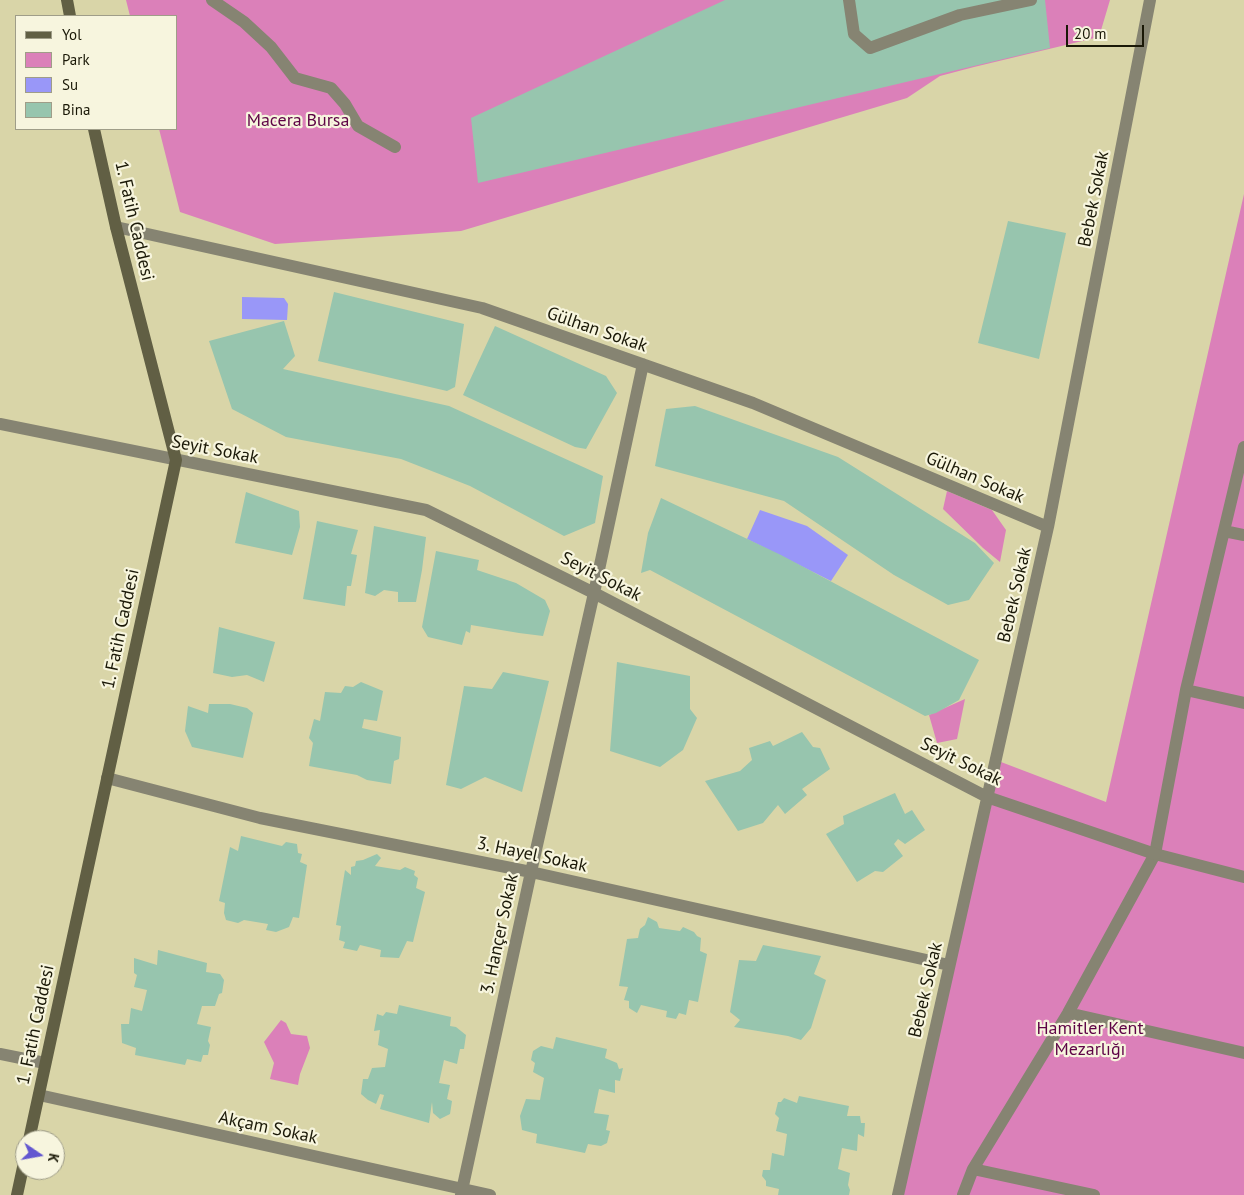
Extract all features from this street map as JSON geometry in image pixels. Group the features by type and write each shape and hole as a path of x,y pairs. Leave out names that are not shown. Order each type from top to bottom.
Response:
{"street":[{"path":"67,0 70,15"},
{"path":"212,0 244,22 271,47 295,78 331,88 346,104 358,126 395,147"},
{"path":"849,0 854,34 870,48 960,15 1031,0"},
{"name":"Bebek Sokak","path":"898,1195 1048,527 1150,0"},
{"name":"1. Fatih Caddesi","path":"31,1130 176,460 116,228 94,130"},
{"name":"Gülhan Sokak","path":"116,228 482,308 753,403 1048,527"},
{"name":"3. Hançer Sokak","path":"461,1192 644,364"},
{"name":"Seyit Sokak","path":"0,424 426,510 594,593 987,797 1156,854 1244,877"},
{"path":"963,1195 972,1170 1068,1013 1156,854 1186,690 1244,446"},
{"path":"1224,531 1244,535"},
{"path":"1186,690 1244,703"},
{"name":"3. Hayel Sokak","path":"107,778 260,818 531,872 949,965"},
{"path":"1068,1013 1244,1053"},
{"path":"0,1054 45,1063"},
{"name":"Akçam Sokak","path":"38,1096 461,1192 490,1195"},
{"path":"972,1170 1094,1195"},
{"path":"17,1195 20,1180"}],"green space":[{"name":"Macera Bursa","path":"126,0 1110,0 1099,37 940,76 907,98 461,231 275,244 180,212 159,130 178,130 178,15 130,15"},
{"name":"Hamitler Kent Mezarlığı","path":"1244,194 1244,1195 902,1195 1001,762 1106,802"},
{"path":"947,491 992,510 1006,530 1000,562 943,509"},
{"path":"965,699 957,739 937,743 929,715"},
{"path":"281,1020 286,1023 291,1034 307,1036 310,1048 298,1085 270,1079 274,1063 264,1042"}],"water":[{"path":"242,297 284,298 288,304 287,320 242,319"},
{"path":"760,510 807,526 848,555 831,581 747,539"}],"building":[{"path":"725,0 1045,0 1050,48 478,183 471,118"},
{"path":"1008,221 1066,233 1039,359 978,343"},
{"path":"334,292 464,324 455,387 447,391 318,361"},
{"path":"284,321 295,356 283,369 449,406 603,476 595,523 564,536 470,486 401,459 286,437 232,409 209,341"},
{"path":"495,326 606,376 617,393 586,449 575,447 463,395"},
{"path":"695,406 838,457 975,543 994,563 969,600 948,605 894,575 784,501 655,466 666,409"},
{"path":"246,492 299,511 300,527 292,555 235,543"},
{"path":"661,498 781,555 979,660 959,700 936,713 925,716 650,570 641,573 648,533"},
{"path":"317,521 358,530 351,554 357,555 351,586 347,586 345,606 303,599"},
{"path":"374,526 426,537 416,602 398,602 398,592 384,590 375,596 365,593"},
{"path":"436,551 479,560 477,570 516,583 545,600 550,611 543,636 471,625 470,633 466,631 462,645 428,637 422,627"},
{"path":"219,627 275,642 264,682 247,675 232,677 213,673"},
{"path":"617,662 690,676 690,709 697,718 683,750 660,767 610,751"},
{"path":"503,672 549,681 522,792 485,777 461,789 446,785 464,686 492,689"},
{"path":"361,682 383,691 377,721 364,719 362,728 401,737 399,759 394,761 391,784 367,780 357,775 309,766 313,743 309,738 314,719 320,721 325,692 341,693 345,686 353,687"},
{"path":"209,704 230,704 247,708 253,713 243,758 192,747 185,731 188,706 208,713"},
{"path":"802,732 813,747 820,748 830,769 802,789 807,795 785,814 778,805 763,823 738,831 705,781 740,771 752,760 749,748 770,741 773,746"},
{"path":"895,793 905,814 912,810 925,830 905,844 898,839 894,844 903,856 883,872 875,871 857,882 826,834 844,824 843,816"},
{"path":"241,836 282,846 286,842 297,844 298,853 302,854 300,862 307,865 299,918 293,917 289,927 276,932 266,930 268,924 244,920 238,923 226,920 224,913 225,903 219,901 230,847 238,851"},
{"path":"377,854 381,858 375,866 400,870 405,867 415,871 414,875 418,878 416,888 425,892 413,942 407,941 399,958 380,957 381,950 360,945 357,951 343,948 345,942 339,940 341,926 336,925 345,870 351,875 351,867 355,866 356,861"},
{"path":"648,917 657,922 659,928 680,931 683,927 694,932 701,938 700,951 707,954 698,1002 689,1000 686,1015 679,1013 676,1019 666,1017 667,1011 641,1005 637,1013 629,1008 629,1001 624,1000 628,987 619,986 627,939 638,938 640,929 645,925"},
{"path":"763,945 821,956 814,974 826,980 811,1028 801,1040 734,1027 740,1020 730,1012 739,960 756,961"},
{"path":"158,950 207,963 206,972 220,974 224,980 222,993 219,994 215,1006 202,1006 197,1024 211,1027 208,1055 203,1055 201,1062 187,1059 185,1065 135,1055 136,1048 122,1043 121,1024 129,1024 131,1008 142,1011 147,990 134,987 137,975 134,973 134,958 157,965"},
{"path":"399,1005 451,1017 450,1026 456,1027 466,1035 464,1049 460,1049 457,1064 444,1060 439,1083 450,1085 447,1099 452,1101 450,1114 440,1119 433,1113 432,1102 429,1123 380,1109 384,1095 380,1094 376,1104 361,1094 363,1079 368,1079 372,1068 385,1067 388,1049 378,1045 380,1030 374,1031 377,1014 383,1016 386,1012 397,1014"},
{"path":"556,1037 607,1049 605,1058 617,1063 619,1069 623,1068 620,1081 615,1080 615,1093 599,1089 594,1113 609,1115 606,1130 610,1131 607,1143 601,1146 588,1144 585,1153 536,1143 537,1134 522,1130 520,1116 526,1099 540,1100 544,1078 533,1072 535,1063 531,1060 533,1051 541,1046 553,1049"},
{"path":"799,1096 849,1106 847,1116 860,1116 861,1123 865,1123 864,1137 858,1134 857,1151 842,1148 838,1169 850,1173 849,1195 778,1195 779,1189 766,1186 766,1181 762,1176 763,1170 770,1170 772,1153 784,1156 787,1134 776,1131 779,1118 775,1114 778,1102 781,1102 784,1098 797,1103"}]}
